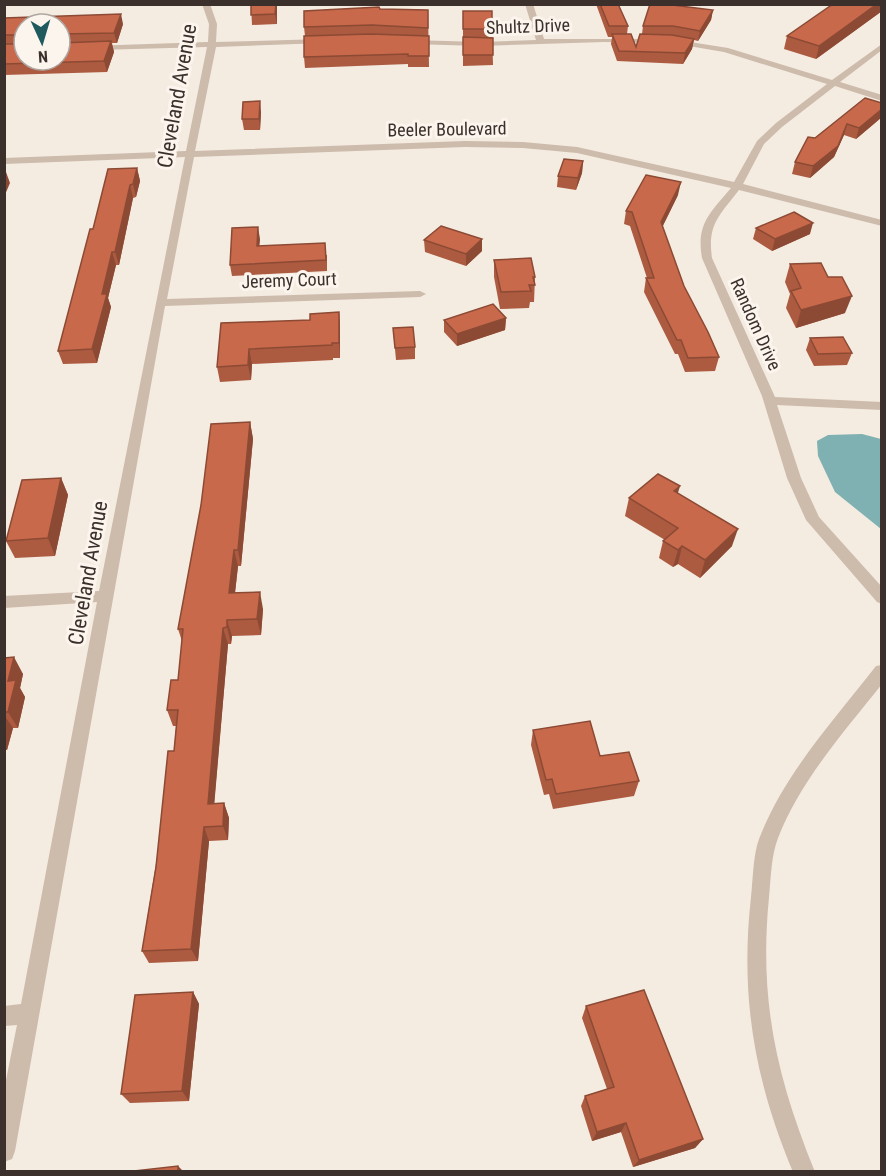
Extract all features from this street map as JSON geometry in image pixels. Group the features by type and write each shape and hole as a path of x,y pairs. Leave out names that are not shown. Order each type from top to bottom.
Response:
{"street":[{"name":"Cleveland Avenue","path":"4,1151 160,303 188,154 212,44 213,24 206,4"},
{"path":"529,4 541,42"},
{"name":"Shultz Drive","path":"404,41 481,44 638,40 687,44 725,50 882,98"},
{"path":"72,49 338,41"},
{"name":"Random Drive","path":"882,46 779,125 760,143 737,186 708,223 704,240 707,258 770,401 795,478 813,520 882,598"},
{"name":"Beeler Boulevard","path":"4,161 465,144 523,145 576,150 737,186 882,224"},
{"name":"Jeremy Court","path":"160,303 420,294"},
{"path":"770,401 882,406"},
{"path":"4,602 106,596"},
{"path":"804,1172 769,1078 756,1006 756,924 768,839 798,782 882,671"},
{"path":"4,1016 29,1014"}],"water":[{"path":"862,434 881,439 881,529 835,492 818,456 817,441 828,435"}],"building":[{"path":"251,4 276,4 275,14 251,15"},
{"path":"600,4 618,4 628,26 609,26"},
{"path":"650,4 713,10 700,31 673,26 643,26"},
{"path":"833,4 877,4 819,46 787,36"},
{"path":"379,7 380,9 428,10 428,28 372,25 304,27 304,11"},
{"path":"463,11 492,11 492,29 463,29"},
{"path":"121,14 114,33 72,34 72,16"},
{"path":"4,18 12,18 12,35 4,35"},
{"path":"371,34 429,36 429,56 408,56 408,54 304,57 304,36"},
{"path":"612,34 631,34 636,47 640,34 672,35 694,39 685,53 619,51"},
{"path":"463,37 493,38 493,55 463,55"},
{"path":"111,41 104,61 72,62 72,43"},
{"path":"4,44 12,44 12,64 4,64"},
{"path":"865,98 882,103 882,109 859,128 847,124 838,146 813,166 795,162 808,137 815,138"},
{"path":"260,101 259,119 242,119 243,102"},
{"path":"564,159 583,161 578,178 558,176"},
{"path":"137,168 133,184 130,185 115,252 112,252 102,294 107,294 92,349 58,351 108,169"},
{"path":"646,175 681,182 661,222 684,286 719,357 688,358 681,340 677,340 646,278 654,278 632,212 626,211"},
{"path":"794,212 813,223 775,239 756,228"},
{"path":"441,226 482,239 466,254 424,240"},
{"path":"258,227 257,246 325,243 326,260 230,265 232,228"},
{"path":"531,258 535,285 529,285 531,291 501,292 494,260"},
{"path":"821,263 828,277 842,277 852,296 801,310 791,291 801,288 790,264"},
{"path":"493,304 506,318 457,334 444,320"},
{"path":"339,312 339,343 249,349 248,365 217,367 221,323 310,320 310,314"},
{"path":"413,327 415,347 395,348 393,328"},
{"path":"843,337 852,353 818,354 810,338"},
{"path":"250,422 238,550 234,550 229,593 260,592 257,619 227,620 227,627 223,628 208,804 224,803 223,826 204,827 191,949 142,951 156,867 168,751 174,751 178,710 167,710 171,680 178,680 183,629 178,629 201,505 211,424"},
{"path":"658,474 680,486 674,491 738,529 705,560 682,546 678,550 663,541 678,528 629,498"},
{"path":"61,478 48,538 6,541 22,480"},
{"path":"14,657 8,681 16,680 8,712 4,712 4,658"},
{"path":"590,721 600,756 629,752 639,781 556,794 552,779 546,780 533,730"},
{"path":"644,990 703,1139 639,1160 626,1123 597,1132 585,1096 614,1087 586,1006"},
{"path":"193,992 182,1091 121,1094 135,995"},
{"path":"178,1166 178,1172 125,1172"}]}
